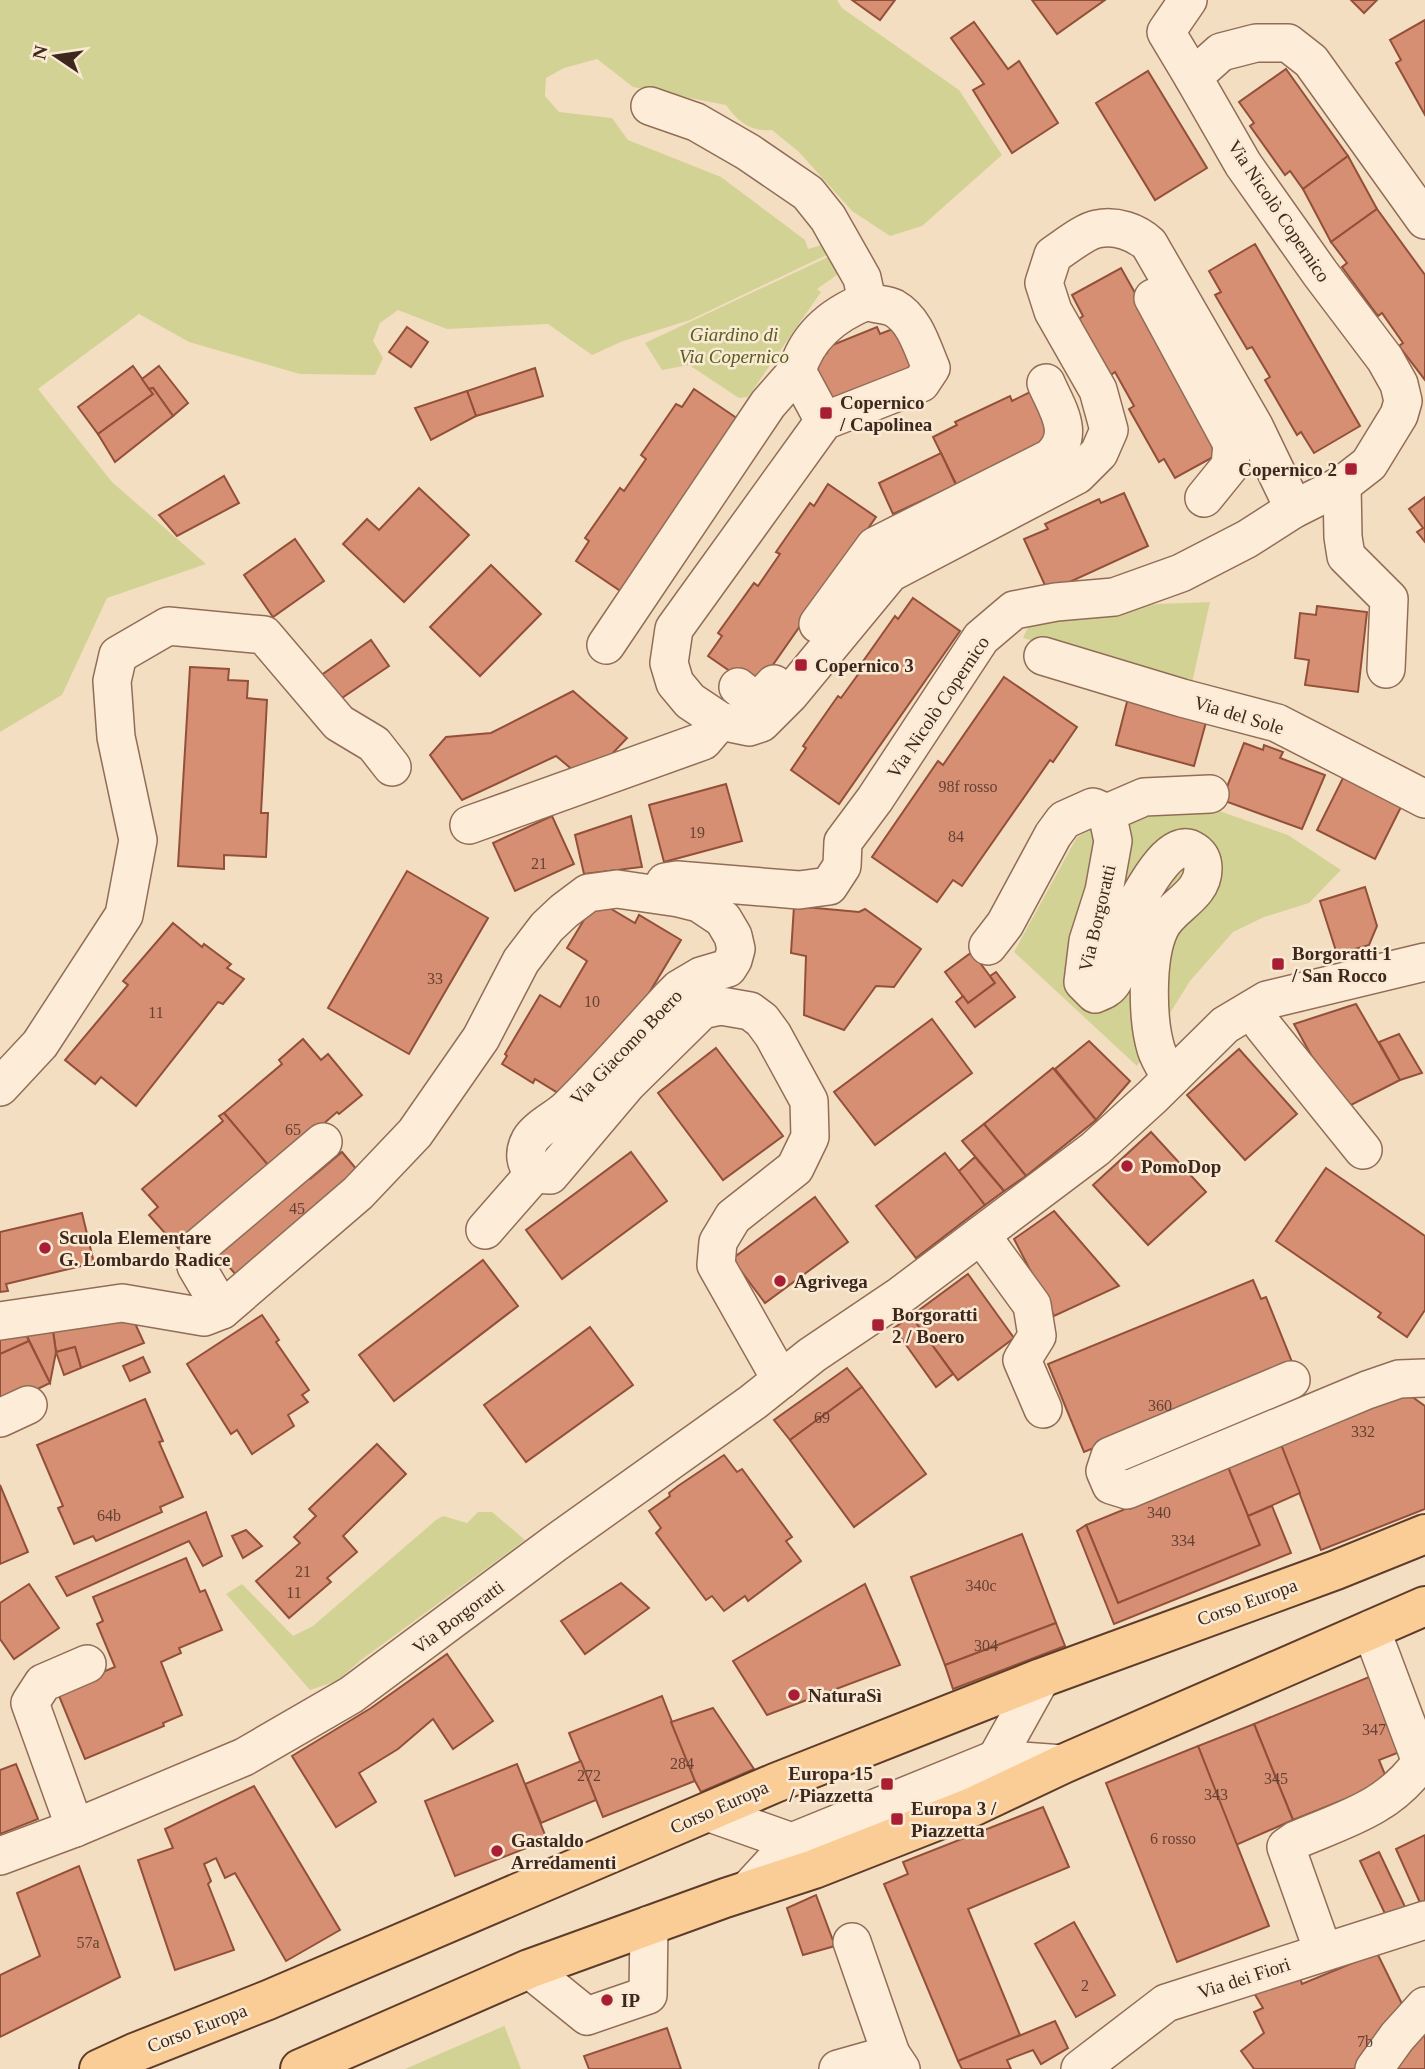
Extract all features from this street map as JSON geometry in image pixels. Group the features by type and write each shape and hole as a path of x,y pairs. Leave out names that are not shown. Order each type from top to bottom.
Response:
{"main road":[{"name":"Corso Europa","path":"99,2069 710,1813 775,1783 1041,1678 1336,1570 1425,1534"},
{"path":"300,2069 529,1969 814,1869 959,1812 1425,1606"}],"street":[{"name":"Via Nicolò Copernico","path":"617,889 677,880 799,890 829,886 842,866 843,842 875,799 981,638 1014,610 1056,602 1114,597 1170,577 1247,539 1294,509 1342,485 1369,464 1399,415 1403,401 1399,384 1385,359 1243,164 1166,32 1188,0"},
{"path":"1193,77 1221,52 1256,43 1288,43 1311,61 1425,220"},
{"path":"1335,93 1323,101 1323,108 1425,245"},
{"path":"650,106 696,122 748,152 808,193 828,218 862,278 867,301"},
{"path":"738,687 754,700 782,689 890,573 1077,475 1099,453 1109,430 1098,390 1053,311 1044,283 1053,255 1096,229 1125,230 1138,234 1149,244 1254,426 1294,509"},
{"path":"1158,258 1144,281 1232,444 1230,466 1204,498"},
{"path":"606,645 768,404 797,371 802,353 816,335 841,313 867,301 892,306 910,321 931,368 921,383 824,421 674,629 669,663 675,683 690,701 720,721 749,727 761,723 875,546 1050,458 1058,451 1063,443 1064,426 1046,383"},
{"path":"797,371 824,421"},
{"path":"1342,485 1346,556 1389,598 1386,669"},
{"path":"0,1087 40,1044 124,915 138,840 116,737 112,681 118,656 168,626 264,635 340,723 374,744 392,767"},
{"name":"Via del Sole","path":"1043,656 1182,698 1277,723 1425,799"},
{"path":"470,825 703,741 720,721"},
{"path":"988,946 1005,924 1053,835 1064,820 1093,807 1107,813 1144,797 1210,794"},
{"name":"Via Borgoratti","path":"1107,813 1113,841 1104,891 1088,941 1083,967 1083,982 1095,994 1105,990 1115,980 1120,942 1136,903 1171,852 1180,847 1189,847 1200,855 1203,867 1201,880 1194,892 1174,908 1160,928 1153,954 1150,986 1152,1034 1157,1052 1171,1077"},
{"name":"Via Giacomo Boero","path":"222,1310 358,1193 415,1133 481,1038 521,961 547,927 588,893 617,889 699,903 723,919 733,936 736,949 728,968 702,976 679,989 588,1087 531,1138 525,1152 527,1166 534,1174 550,1174 626,1084 702,1010 731,1007 750,1011 762,1020 809,1101 810,1137 795,1168 733,1217 718,1242 716,1265 781,1380"},
{"name":"Via Borgoratti","path":"0,1856 244,1758 351,1695 781,1380 806,1348 901,1295 1095,1149 1225,1025 1266,1000 1425,962"},
{"path":"1264,1026 1363,1150"},
{"path":"0,1321 122,1303 204,1317 222,1310 196,1266 199,1247 323,1142"},
{"path":"485,1230 534,1174"},
{"path":"981,1235 1032,1305 1037,1336 1022,1360 1043,1409"},
{"path":"1291,1380 1110,1456 1105,1471 1111,1485 1127,1490 1367,1390 1399,1379 1425,1378"},
{"path":"1325,1951 1286,1847 1296,1840 1377,1805 1401,1788 1420,1762 1371,1629"},
{"path":"75,1828 30,1703 43,1683 87,1664"},
{"path":"996,1759 1041,1678"},
{"path":"747,1891 792,1842 996,1759 1063,1764"},
{"path":"710,1813 792,1842"},
{"name":"Via dei Fiori","path":"1080,2069 1166,2003 1425,1920"},
{"path":"529,1969 587,2015 648,1995 649,1925"},
{"path":"838,2069 896,2062 852,1942"},
{"path":"1374,2069 1420,2011"}],"green space":[{"path":"0,0 837,0 842,8 959,90 1002,155 922,226 890,236 852,211 799,152 772,130 746,125 726,105 633,87 597,59 564,68 546,78 545,96 559,112 612,118 628,140 721,177 805,240 808,249 832,242 835,251 690,320 623,341 592,355 548,324 447,329 398,310 380,323 373,341 383,358 375,375 300,374 189,342 139,314 38,389 112,482 206,564 107,598 62,695 0,732"},
{"name":"Giardino di Via Copernico","path":"843,250 848,267 817,289 821,292 748,397 739,398 689,365 662,370 645,343"},
{"path":"1210,602 1192,683 1023,638 1032,619 1158,604"},
{"path":"1202,805 1288,835 1341,870 1309,903 1264,917 1233,932 1190,981 1137,1066 1014,952 1077,837 1119,816"},
{"path":"478,1512 492,1512 525,1540 361,1660 337,1681 310,1690 226,1594 242,1584 293,1636 313,1626 436,1520 443,1516 467,1523"},
{"path":"504,2026 521,2069 405,2069"}],"building":[{"path":"852,0 895,0 880,20"},
{"path":"1032,0 1105,0 1057,34"},
{"path":"1351,0 1377,0 1364,13"},
{"path":"1425,20 1425,115 1396,63 1401,60 1390,40"},
{"path":"974,22 1008,69 1019,61 1058,123 1012,153 973,90 984,84 951,38"},
{"path":"1286,69 1348,156 1303,189 1290,171 1285,175 1250,126 1254,123 1239,102"},
{"path":"1148,71 1207,168 1155,200 1096,103"},
{"path":"1348,156 1377,209 1331,242 1303,189"},
{"path":"1377,209 1425,275 1425,380 1399,346 1403,343 1382,313 1378,316 1342,267 1347,263 1331,242"},
{"path":"1255,244 1360,426 1314,453 1301,432 1297,435 1265,380 1270,377 1252,347 1247,349 1215,295 1221,292 1209,271"},
{"path":"1121,268 1224,451 1175,478 1164,459 1159,462 1129,409 1134,406 1115,372 1111,375 1079,319 1083,316 1072,295"},
{"path":"903,325 922,374 827,412 807,361 827,353 825,348 877,327 880,334"},
{"path":"407,327 428,342 411,367 389,352"},
{"path":"133,366 153,394 98,434 78,407"},
{"path":"159,366 188,403 173,416 153,388 149,389 142,379"},
{"path":"535,368 543,396 476,416 467,391"},
{"path":"153,388 173,416 115,462 98,434 153,394 149,389"},
{"path":"694,389 741,421 622,592 576,561 589,541 585,538 620,488 624,491 646,459 641,455 676,404 682,407"},
{"path":"467,391 476,416 431,440 415,408"},
{"path":"1032,391 1057,444 959,490 933,437 957,425 955,422 1010,396 1012,401"},
{"path":"941,453 956,485 893,514 879,483"},
{"path":"224,476 239,503 177,536 159,515"},
{"path":"828,484 876,517 756,689 708,656 722,636 718,633 754,583 758,586 780,554 776,552 810,503 814,506"},
{"path":"419,488 469,535 404,602 343,544 367,519 379,530"},
{"path":"1124,493 1148,546 1048,592 1024,539 1048,529 1045,524 1099,499 1101,503"},
{"path":"1425,497 1425,542 1417,532 1423,528 1409,509"},
{"path":"295,539 324,581 273,617 244,575"},
{"path":"491,565 541,614 480,676 430,627"},
{"path":"913,598 960,631 839,804 791,770 806,748 803,746 838,696 841,698 895,616 898,619"},
{"path":"1317,606 1367,612 1358,692 1305,685 1309,660 1295,658 1300,613 1316,615"},
{"path":"371,640 389,666 330,706 313,681"},
{"path":"190,667 229,669 228,680 248,681 247,698 267,700 261,813 268,813 266,857 224,855 224,869 178,866"},
{"path":"1004,677 1077,727 1053,762 1050,760 962,886 953,880 937,902 872,857 938,761 943,765"},
{"path":"573,691 627,738 594,773 574,771 556,756 462,800 430,755 446,737 491,733"},
{"path":"1129,694 1208,715 1194,766 1116,745"},
{"path":"1244,743 1263,750 1264,745 1283,752 1280,758 1325,775 1302,829 1222,800"},
{"path":"1344,776 1402,805 1375,859 1317,830"},
{"path":"726,784 742,841 664,862 649,805"},
{"path":"552,816 574,864 515,891 493,843"},
{"path":"631,816 642,867 584,874 575,835"},
{"path":"407,871 488,918 409,1054 328,1008"},
{"path":"1365,887 1377,926 1369,945 1337,954 1320,901"},
{"path":"596,900 635,923 639,915 681,940 628,1028 606,1052 600,1048 585,1072 579,1069 563,1096 535,1079 533,1083 502,1064 507,1056 505,1054 540,995 560,1007 587,961 567,948"},
{"path":"794,906 859,912 865,909 921,949 894,987 876,986 844,1030 804,1015 806,956 791,953"},
{"path":"173,923 202,947 204,944 231,964 227,968 244,979 223,1004 218,1002 136,1106 101,1077 95,1084 65,1060 128,985 123,981"},
{"path":"972,952 995,983 968,1003 945,972"},
{"path":"996,972 1015,997 975,1027 956,1002 963,996 968,1003 995,983 990,976"},
{"path":"1356,1004 1400,1080 1349,1106 1311,1055 1294,1024"},
{"path":"932,1019 972,1073 875,1145 834,1092"},
{"path":"1399,1034 1422,1073 1400,1080 1379,1042"},
{"path":"303,1039 321,1060 328,1054 362,1095 339,1114 337,1112 271,1169 224,1113 282,1064 279,1060"},
{"path":"1089,1041 1130,1081 1096,1120 1055,1069"},
{"path":"716,1048 783,1136 723,1180 658,1093"},
{"path":"1239,1049 1297,1114 1245,1160 1187,1095"},
{"path":"1053,1068 1096,1120 1026,1176 984,1124"},
{"path":"224,1113 274,1172 178,1248 149,1215 158,1207 142,1189 223,1121 219,1116"},
{"path":"984,1124 1026,1176 1004,1191 962,1141"},
{"path":"1151,1132 1206,1192 1148,1245 1093,1185"},
{"path":"342,1152 364,1178 236,1275 213,1248 308,1177 310,1179"},
{"path":"631,1152 667,1201 562,1279 526,1230"},
{"path":"945,1153 985,1205 916,1258 876,1206"},
{"path":"975,1157 1004,1191 985,1205 959,1171"},
{"path":"1326,1168 1425,1236 1425,1310 1407,1337 1378,1317 1381,1313 1276,1241"},
{"path":"815,1197 848,1242 765,1303 732,1259"},
{"path":"1054,1211 1119,1286 1054,1316 1014,1239"},
{"name":"Scuola Elementare G. Lombardo Radice","path":"82,1213 94,1263 6,1284 8,1291 0,1292 0,1232"},
{"path":"483,1260 518,1306 394,1401 359,1355"},
{"path":"968,1274 1014,1338 958,1380 911,1316"},
{"path":"1253,1280 1261,1299 1266,1297 1294,1367 1084,1452 1048,1364"},
{"path":"262,1315 279,1340 276,1342 309,1390 302,1395 308,1402 288,1415 294,1426 252,1454 237,1430 231,1434 187,1364"},
{"path":"911,1316 953,1374 936,1387 894,1328"},
{"path":"134,1321 144,1343 81,1368 75,1347 56,1352 52,1324"},
{"path":"52,1324 56,1352 50,1383 23,1328"},
{"path":"590,1327 633,1385 526,1462 484,1405"},
{"path":"23,1328 29,1341 0,1354 0,1329"},
{"path":"29,1341 50,1383 0,1407 0,1354"},
{"path":"75,1347 81,1368 64,1375 56,1352"},
{"path":"143,1357 150,1372 130,1381 123,1366"},
{"path":"847,1368 862,1387 790,1440 774,1420"},
{"path":"862,1387 926,1474 854,1527 790,1440"},
{"path":"1408,1394 1425,1406 1425,1509 1321,1550 1280,1442"},
{"path":"145,1399 163,1441 159,1442 183,1497 160,1507 162,1512 96,1541 93,1536 74,1544 58,1508 63,1506 37,1445"},
{"path":"1280,1442 1300,1493 1248,1516 1228,1467"},
{"path":"377,1444 406,1474 343,1536 357,1552 327,1578 331,1582 289,1618 256,1581 300,1543 294,1537 316,1516 309,1509"},
{"path":"724,1455 737,1472 742,1469 792,1537 786,1541 801,1561 748,1601 745,1596 724,1611 712,1596 706,1600 656,1533 661,1528 649,1511 670,1496 669,1493 678,1486"},
{"path":"1228,1467 1260,1545 1118,1603 1086,1525"},
{"path":"0,1485 28,1552 0,1564"},
{"path":"1272,1506 1291,1553 1114,1624 1077,1531 1086,1525 1118,1603 1260,1545 1248,1516"},
{"path":"206,1512 222,1556 203,1566 189,1541 67,1596 56,1577"},
{"path":"246,1530 262,1546 243,1558 232,1536"},
{"path":"1022,1534 1056,1623 945,1665 911,1577"},
{"path":"186,1558 200,1592 205,1590 222,1630 179,1648 181,1653 161,1662 182,1715 163,1723 164,1726 85,1759 57,1691 115,1667 97,1624 103,1621 93,1597"},
{"path":"621,1583 649,1608 585,1654 561,1621"},
{"path":"29,1584 59,1628 14,1659 0,1639 0,1603"},
{"path":"865,1584 900,1665 767,1715 733,1661"},
{"path":"1056,1623 1065,1646 953,1689 945,1665"},
{"path":"447,1654 493,1721 453,1749 433,1719 398,1749 359,1773 376,1802 336,1827 292,1756 371,1708"},
{"path":"1374,1675 1405,1750 1379,1760 1388,1782 1293,1820 1254,1724"},
{"path":"662,1696 695,1781 603,1817 569,1733"},
{"path":"713,1708 754,1769 701,1792 671,1722"},
{"path":"1254,1724 1293,1820 1236,1845 1198,1746"},
{"path":"1198,1746 1269,1926 1177,1962 1106,1783"},
{"path":"581,1761 596,1800 541,1823 525,1784"},
{"path":"16,1764 38,1819 0,1834 0,1770"},
{"path":"517,1764 547,1840 455,1876 425,1801"},
{"path":"254,1786 340,1930 286,1961 235,1873 225,1878 216,1858 204,1864 211,1881 208,1884 234,1950 175,1970 138,1860 173,1848 165,1829"},
{"path":"1043,1807 1069,1867 968,1909 1020,2035 958,2061 884,1884 908,1874 903,1862"},
{"path":"1425,1835 1425,1905 1422,1907 1396,1849"},
{"path":"1379,1852 1407,1911 1388,1920 1360,1861"},
{"path":"79,1866 120,1977 0,2037 0,1975 40,1956 17,1893"},
{"path":"816,1895 835,1946 803,1955 787,1908"},
{"path":"1074,1922 1115,1995 1076,2017 1035,1944"},
{"path":"1377,1953 1406,2012 1362,2069 1254,2069 1241,2051 1264,2033 1254,2012 1263,2008 1254,1993 1300,1978 1302,1984"},
{"path":"1055,2021 1068,2048 1041,2064 1033,2050 1007,2060 1011,2069 962,2069 958,2061"},
{"path":"667,2028 681,2069 589,2069 584,2056"},
{"path":"1425,2028 1425,2069 1392,2069"}],"place":[{"name":"Copernico / Capolinea","path":"826,413"},
{"name":"Copernico 2","path":"1351,469"},
{"name":"Copernico 3","path":"801,665"},
{"name":"Borgoratti 1 / San Rocco","path":"1278,964"},
{"name":"PomoDop","path":"1127,1166"},
{"name":"Scuola Elementare G. Lombardo Radice","path":"45,1248"},
{"name":"Agrivega","path":"780,1281"},
{"name":"Borgoratti 2 / Boero","path":"878,1325"},
{"name":"NaturaSì","path":"794,1695"},
{"name":"Europa 15 / Piazzetta","path":"887,1784"},
{"name":"Europa 3 / Piazzetta","path":"897,1819"},
{"name":"Gastaldo Arredamenti","path":"497,1851"},
{"name":"IP","path":"607,2000"}]}
